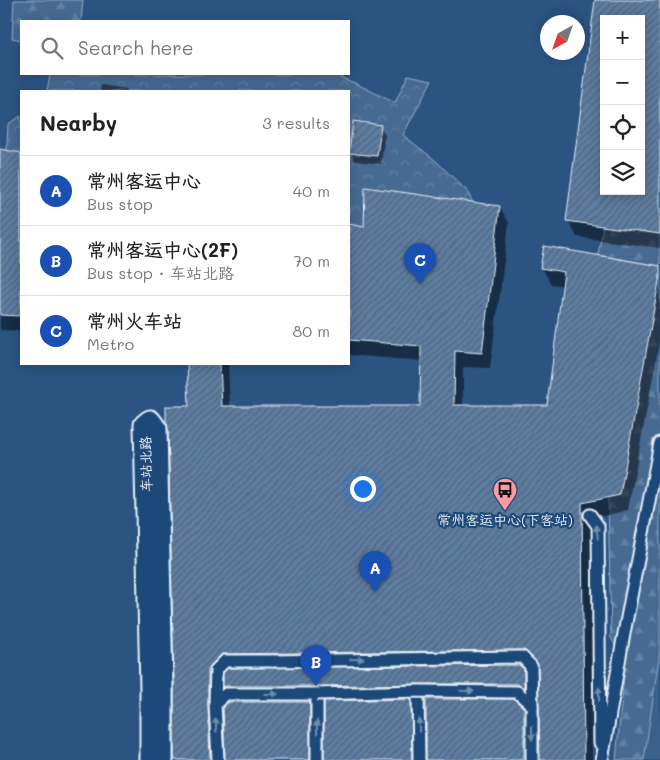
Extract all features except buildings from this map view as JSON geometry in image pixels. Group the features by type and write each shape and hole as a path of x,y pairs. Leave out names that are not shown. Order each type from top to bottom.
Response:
{"street":[{"name":"车站北路","path":"151,760 154,603 156,428 150,421 145,425 154,603 162,687 162,760"}],"lane":[{"path":"601,760 660,443"},
{"path":"590,515 598,526 601,760"},
{"path":"218,760 215,704 216,670 225,661 522,657 531,666 532,760"},
{"path":"418,691 419,760"},
{"path":"215,704 226,694 418,691 516,692 532,705"},
{"path":"317,694 317,760"}],"shaded area":[{"path":"660,651 660,760 644,760"}],"green space":[{"path":"14,0 83,0 81,20 20,20 20,40 12,38"},
{"path":"50,75 334,75 395,103 408,75 432,80 403,135 435,160 467,191 486,229 459,293 350,288 350,90 47,90"},
{"path":"20,117 20,275 1,275 8,124"},
{"path":"603,226 660,234 660,266 598,255"},
{"path":"660,276 660,651 644,760 616,760 625,664 611,638 608,496"}],"place":[{"name":"常州火车站","path":"420,284"},
{"name":"常州客运中心(下客站)","path":"505,511"},
{"name":"常州客运中心","path":"375,592"},
{"name":"常州客运中心(2F)","path":"316,686"}]}
